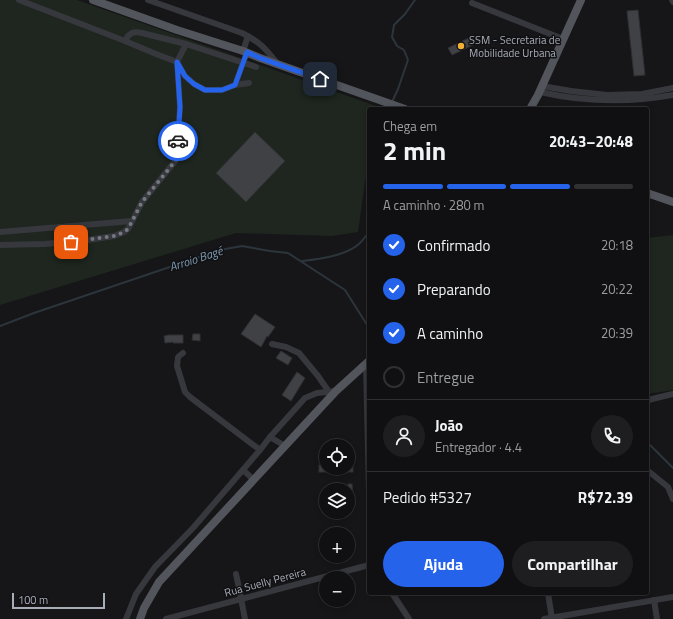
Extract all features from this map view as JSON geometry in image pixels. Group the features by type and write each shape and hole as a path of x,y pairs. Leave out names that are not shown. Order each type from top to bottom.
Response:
{"main road":[{"path":"93,0 177,30 245,51 260,58 401,107"},
{"path":"531,107 540,91 581,0"},
{"path":"536,107 540,91"},
{"path":"649,194 673,202"},
{"path":"140,619 144,608 159,582 285,446 332,391 367,363"}],"street":[{"path":"19,0 125,40 177,62 185,76 194,84 205,90 222,90 235,85 249,83"},
{"path":"148,0 242,33 264,47 278,64"},
{"path":"472,3 563,39"},
{"path":"125,40 128,35 137,32 186,44 256,67"},
{"path":"235,85 244,63 248,36"},
{"path":"0,245 54,244 114,236 128,229 142,202 176,160 180,107 177,62 186,44"},
{"path":"642,97 673,88"},
{"path":"540,91 571,91 642,97 673,95"},
{"path":"0,232 132,221"},
{"path":"272,344 286,347 299,353 332,391"},
{"path":"183,353 178,357 177,366 185,392 260,450"},
{"path":"126,619 136,594 155,567 213,504 305,398 317,393 332,391"},
{"path":"649,400 673,394"},
{"path":"270,438 285,446"},
{"path":"243,470 254,480"},
{"path":"649,472 668,487 673,499"},
{"path":"213,504 222,514"},
{"path":"179,542 188,550"},
{"name":"Rua Suelly Pereira","path":"166,619 241,598 367,566"},
{"path":"236,574 245,619"},
{"path":"393,595 409,619"},
{"path":"548,595 552,618"},
{"path":"544,619 673,597"},
{"path":"654,600 656,619"}],"shaded area":[{"path":"0,0 77,0 376,106 367,107 367,168 358,232 332,236 236,233 0,305"},
{"path":"673,235 673,390 649,394 649,238"}],"building":[{"path":"638,10 645,75 634,76 627,11"},
{"name":"SSM - Secretaria de Mobilidade Urbana","path":"469,38 473,45 452,55 448,48"},
{"path":"255,132 285,161 246,202 216,173"},
{"path":"255,314 275,327 268,337 267,336 261,347 241,334"},
{"path":"193,334 200,334 200,341 192,340"},
{"path":"183,335 183,343 165,343 164,336"},
{"path":"281,351 292,358 288,365 276,358"},
{"path":"297,372 305,378 291,401 282,395"}],"waterway":[{"path":"392,102 408,60 404,50 397,46 392,37 394,25 405,14 415,0"},
{"path":"302,261 332,256 347,251 359,244 367,234"},
{"name":"Arroio Bagé","path":"0,326 220,250 242,246 288,253 345,290 367,325"},
{"name":"Arroio Bagé","path":"649,444 673,468"}],"way so far":[{"path":"71,242 114,236 128,229 142,202 176,160 178,141"}],"place":[{"name":"SSM - Secretaria de Mobilidade Urbana","path":"461,46"}],"route":[{"path":"178,141 180,107 177,62 185,76 194,84 205,90 222,90 235,85 247,52 320,79"}]}
